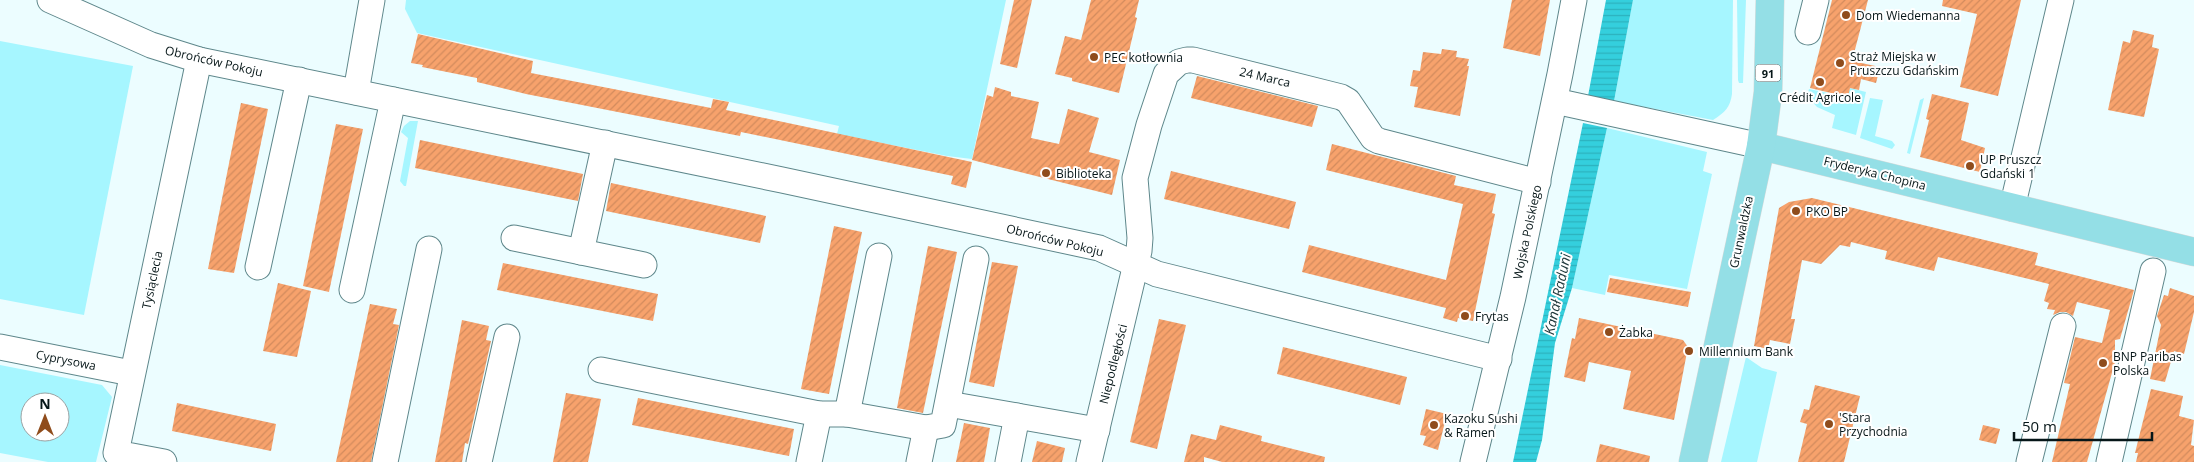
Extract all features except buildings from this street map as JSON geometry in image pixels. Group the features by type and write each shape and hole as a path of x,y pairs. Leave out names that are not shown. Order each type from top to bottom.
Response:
{"main road":[{"name":"Grunwaldzka","path":"1693,462 1761,146 1768,92 1770,0"},
{"name":"Fryderyka Chopina","path":"1761,146 2012,208 2100,227 2194,252"}],"street":[{"name":"Obrońców Pokoju","path":"50,0 151,45 199,60 605,143 1099,248 1157,274 1500,359"},
{"path":"356,92 372,0"},
{"name":"Wojska Polskiego","path":"1473,462 1500,359 1555,101 1574,0"},
{"path":"1808,32 1816,0"},
{"path":"2012,208 2060,0"},
{"name":"Tysiąclecia","path":"164,462 116,452 131,373 199,60"},
{"name":"24 Marca","path":"1136,266 1140,238 1135,178 1166,74 1180,62 1187,60 1341,97 1348,102 1373,138 1379,141 1538,182"},
{"path":"258,267 299,80"},
{"path":"352,290 393,100"},
{"name":"Fryderyka Chopina","path":"1555,101 1761,146"},
{"path":"581,252 605,143"},
{"path":"514,238 644,265"},
{"path":"385,462 429,249"},
{"path":"847,414 879,256"},
{"path":"600,370 819,414 847,414 926,428 943,425 976,260"},
{"name":"Niepodległości","path":"1089,462 1136,266"},
{"path":"2110,462 2153,271"},
{"path":"2029,462 2063,326"},
{"path":"479,462 507,337"},
{"name":"Cyprysowa","path":"0,347 131,373"},
{"path":"948,404 1097,430"},
{"path":"809,462 819,414"},
{"path":"1008,462 1017,416"},
{"path":"919,462 926,428"}],"shaded area":[{"path":"406,0 1006,0 972,159 947,156 837,134 839,126 417,33 405,9"},
{"path":"1633,0 1733,0 1732,94 1728,106 1721,115 1713,120 1614,101"},
{"path":"1737,0 1746,0 1743,83 1739,83 1738,80"},
{"path":"0,41 133,66 84,315 0,299"},
{"path":"1850,88 1866,92 1856,135 1832,128 1835,115 1817,107 1807,96 1809,89 1847,97"},
{"path":"1870,98 1883,100 1875,136 1892,141 1895,145 1892,149 1860,138"},
{"path":"1924,98 1910,154 1907,153 1920,100"},
{"path":"410,121 418,121 406,186 404,186 400,181 408,138 401,132"},
{"path":"1607,128 1707,152 1703,171 1712,174 1687,289 1609,275 1605,295 1572,288"},
{"path":"1746,357 1762,368 1777,372 1757,462 1721,462"},
{"path":"0,365 102,385 112,397 96,462 48,462 0,453"}],"water":[{"path":"1606,0 1633,0 1614,101 1588,96"},
{"name":"Kanał Raduni","path":"1583,123 1607,128 1572,288 1555,343 1542,440 1536,462 1513,462"}],"place":[{"name":"Dom Wiedemanna","path":"1846,15"},
{"name":"PEC kotłownia","path":"1094,57"},
{"name":"Straż Miejska w Pruszczu Gdańskim","path":"1840,63"},
{"name":"Crédit Agricole","path":"1820,82"},
{"name":"UP Pruszcz Gdański 1","path":"1970,166"},
{"name":"Biblioteka","path":"1046,173"},
{"name":"PKO BP","path":"1796,211"},
{"name":"Frytas","path":"1465,316"},
{"name":"Żabka","path":"1609,332"},
{"name":"Millennium Bank","path":"1689,351"},
{"name":"BNP Paribas Polska","path":"2103,363"},
{"name":"'Stara Przychodnia","path":"1829,424"},
{"name":"Kazoku Sushi & Ramen","path":"1434,425"}]}
